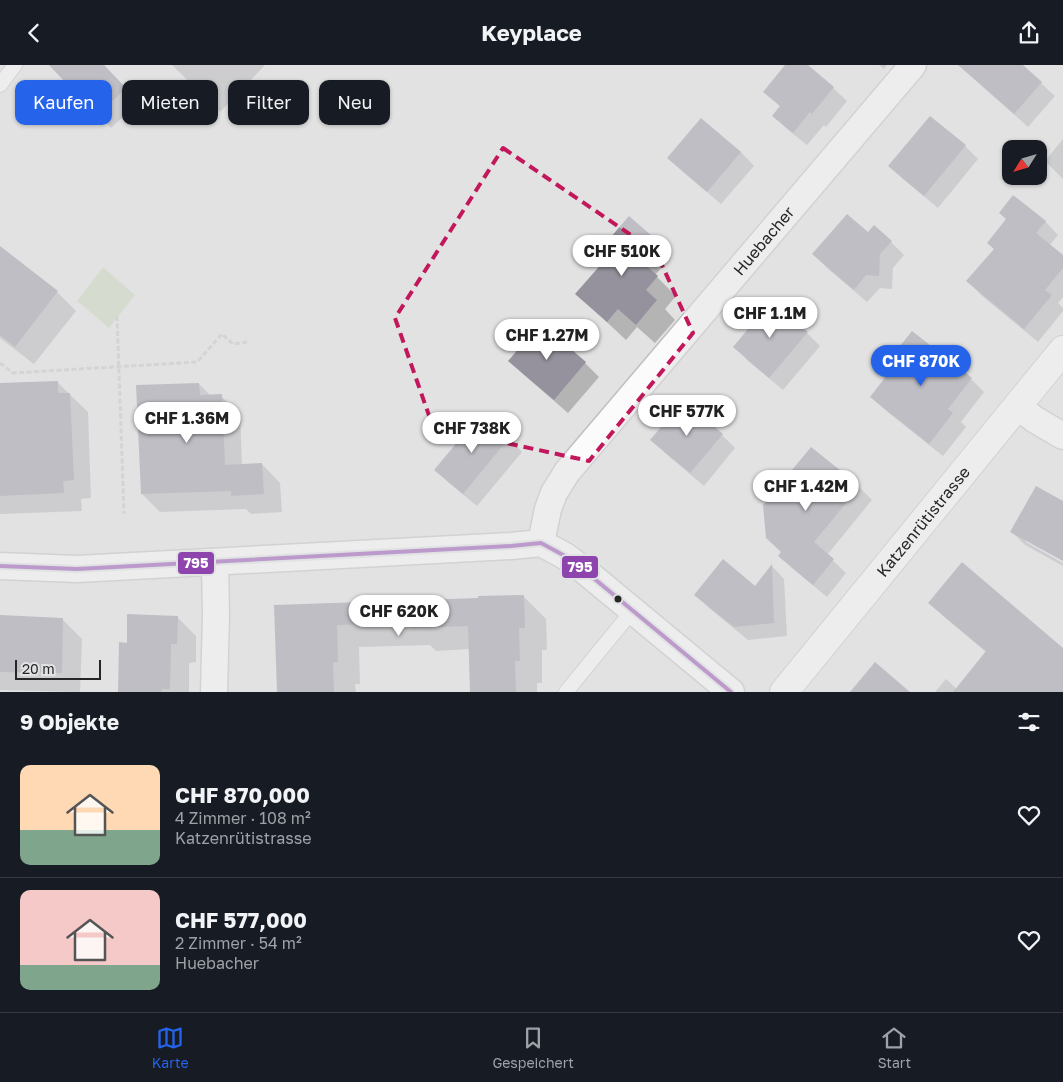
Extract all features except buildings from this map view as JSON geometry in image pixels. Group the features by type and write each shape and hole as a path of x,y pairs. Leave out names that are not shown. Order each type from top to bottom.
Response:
{"street":[{"name":"Huebacher","path":"541,543 548,509 554,493 567,472 913,65"},
{"name":"Katzenrütistrasse","path":"784,692 1063,350"},
{"path":"1018,406 1034,419 1063,436"},
{"path":"0,566 77,569 541,543 565,556 585,571 731,692"},
{"path":"214,692 215,562"}],"lane":[{"path":"0,85 15,65"},
{"path":"566,692 632,610"}],"path":[{"path":"117,316 124,514"},
{"path":"0,363 13,373 197,362 222,334 233,344 247,342"}],"highlighted area":[{"path":"503,148 656,252 693,333 589,461 433,427 395,318"}],"green space":[{"path":"103,267 135,295 109,328 77,301"}],"transit line":[{"name":"795","path":"0,566 77,569 541,543 565,556 585,571 731,692"}]}
